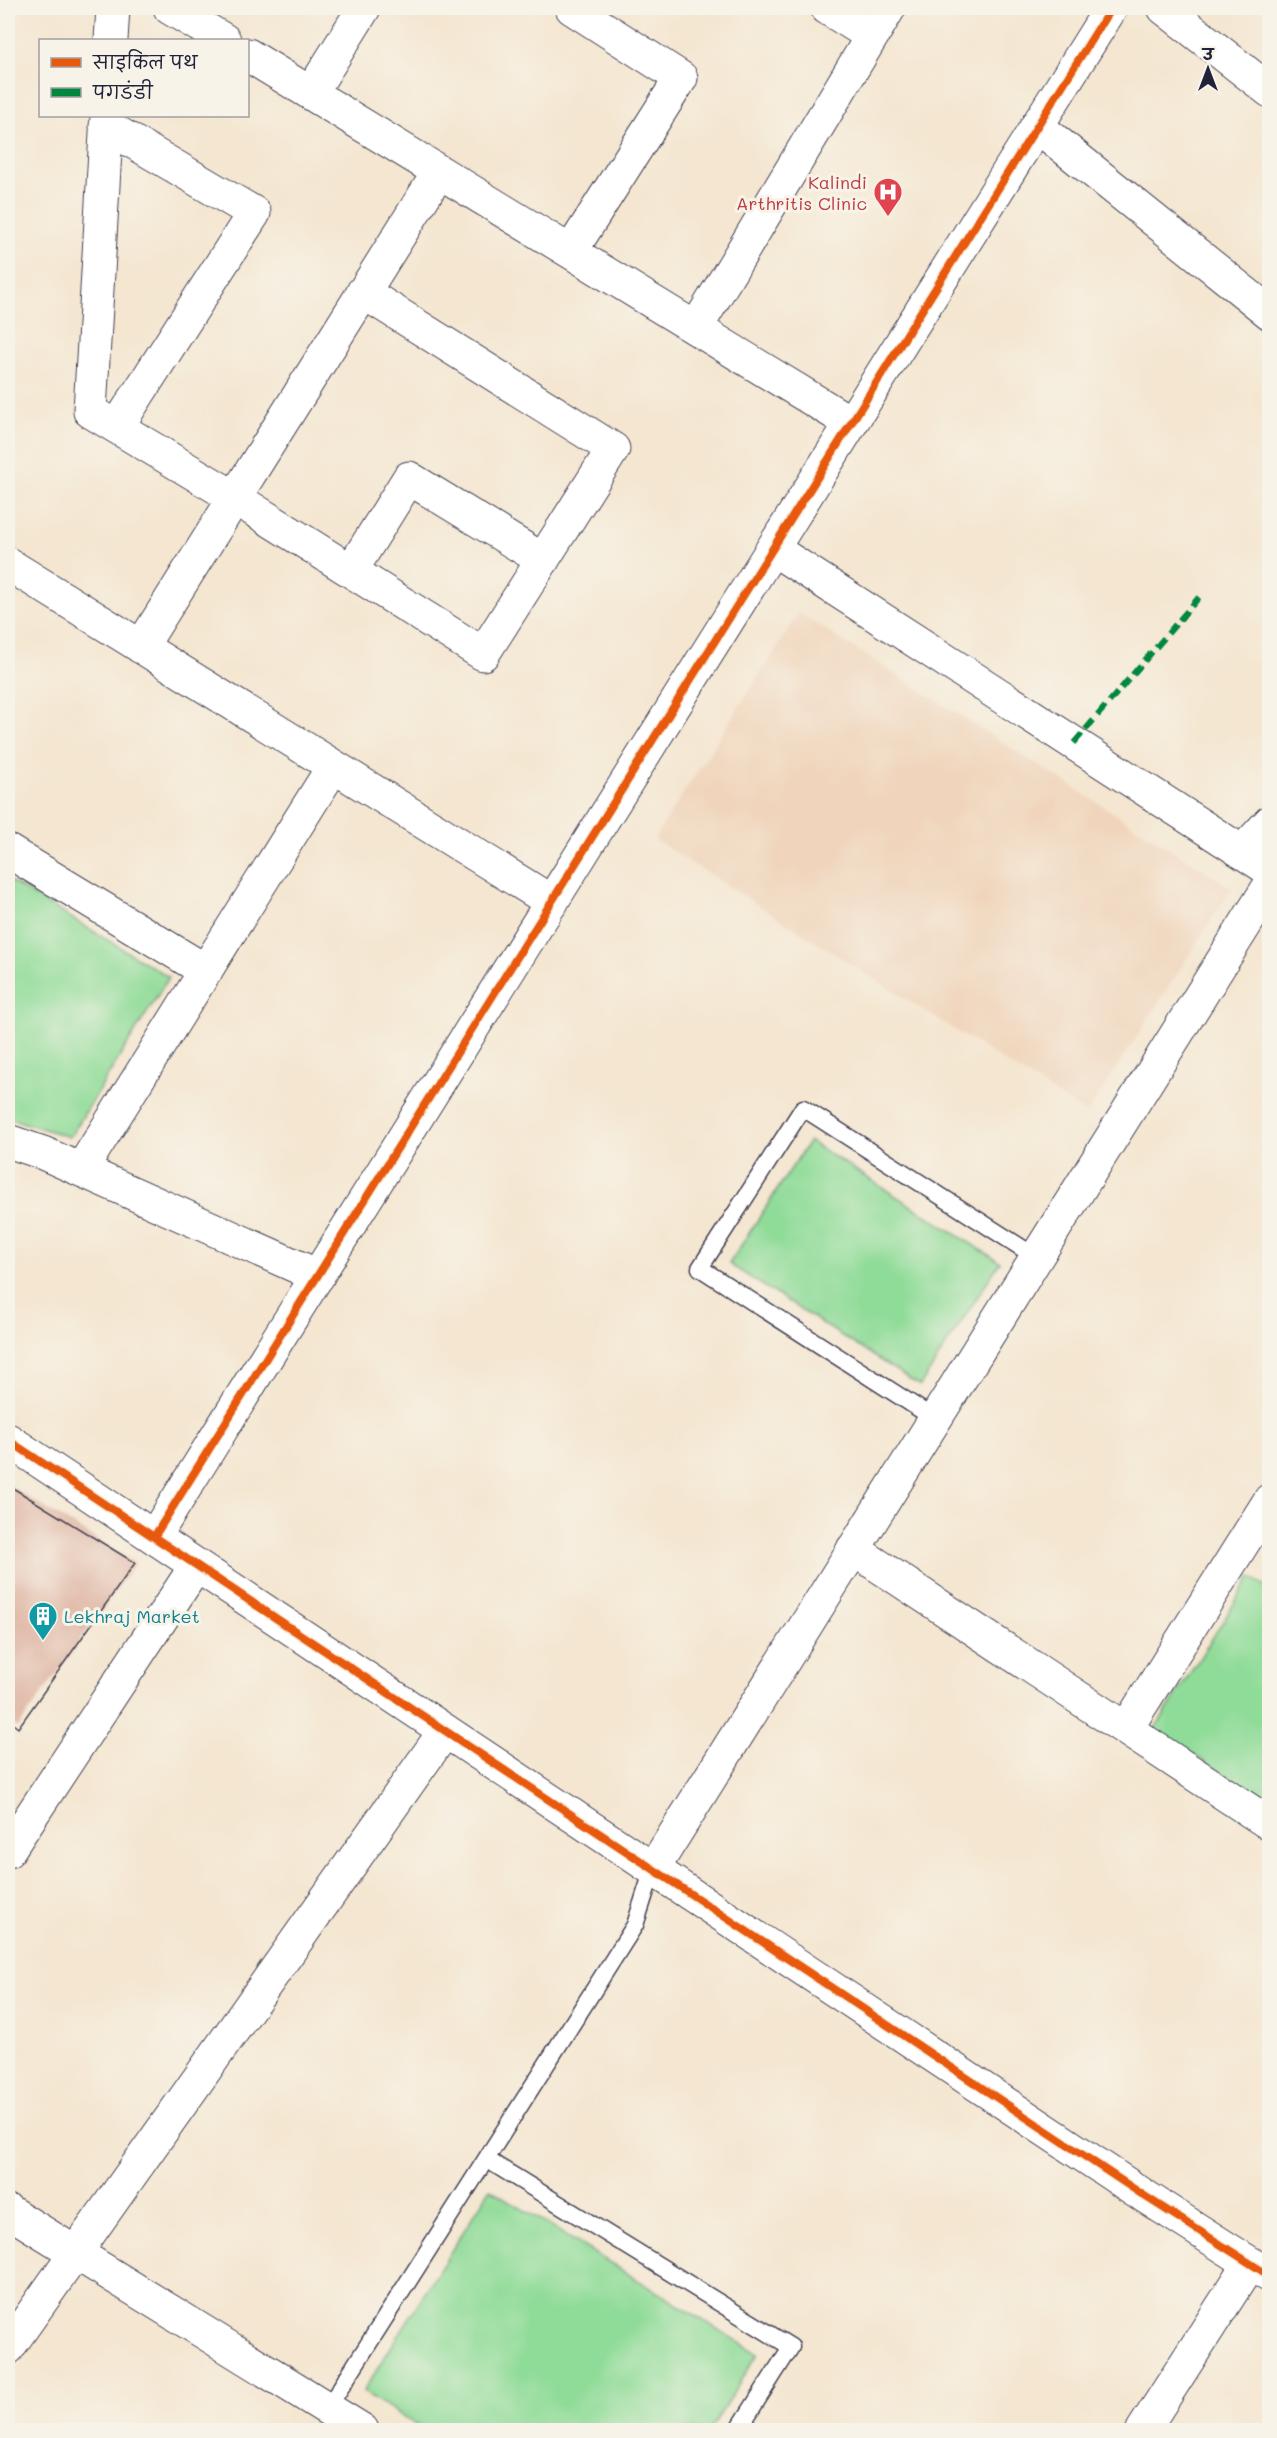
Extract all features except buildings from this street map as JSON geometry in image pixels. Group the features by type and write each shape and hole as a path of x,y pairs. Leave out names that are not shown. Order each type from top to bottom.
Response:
{"street":[{"path":"111,39 113,8"},
{"path":"170,8 222,39"},
{"path":"310,93 364,8"},
{"path":"571,252 681,78 572,8"},
{"path":"827,8 872,36"},
{"path":"696,328 889,8"},
{"path":"154,1537 1111,8"},
{"path":"1164,8 1269,91"},
{"path":"249,56 852,423"},
{"path":"117,427 254,213 106,121 90,411 235,498 483,654 613,449 363,292"},
{"path":"1037,126 1269,313"},
{"path":"141,647 439,172"},
{"path":"351,571 409,478 543,560"},
{"path":"773,549 1269,870"},
{"path":"8,564 552,902"},
{"path":"81,1170 333,767"},
{"path":"1242,852 1269,822"},
{"path":"8,851 206,971"},
{"path":"653,1869 1269,885"},
{"path":"8,1141 43,1153 318,1276"},
{"path":"8,1440 1260,2270 1143,2430"},
{"path":"1126,1729 1258,1545 1269,1500"},
{"path":"853,1549 1269,1824"},
{"path":"8,1851 196,1566"},
{"path":"8,2348 445,1731"},
{"path":"8,2211 362,2430"}],"lane":[{"path":"935,1419 700,1268 803,1108 1036,1257"},
{"path":"327,2409 635,1924 653,1869"},
{"path":"486,2159 791,2347 738,2430"}],"shaded area":[{"path":"799,613 1232,888 1087,1114 654,839"}],"green space":[{"path":"8,880 169,977 70,1137 8,1118"},
{"path":"809,1141 1000,1262 920,1386 729,1264"},
{"path":"1251,1577 1269,1589 1269,1803 1154,1730"},
{"path":"490,2189 758,2354 710,2430 426,2430 363,2392"}],"marked path":[{"path":"1074,743 1200,596"}],"cycle path":[{"path":"154,1537 1111,8"},
{"path":"8,1440 1146,2197 1270,2276"}],"place":[{"name":"Kalindi Arthritis Clinic","path":"888,218"},
{"name":"Lekhraj Market","path":"43,1642"}]}
